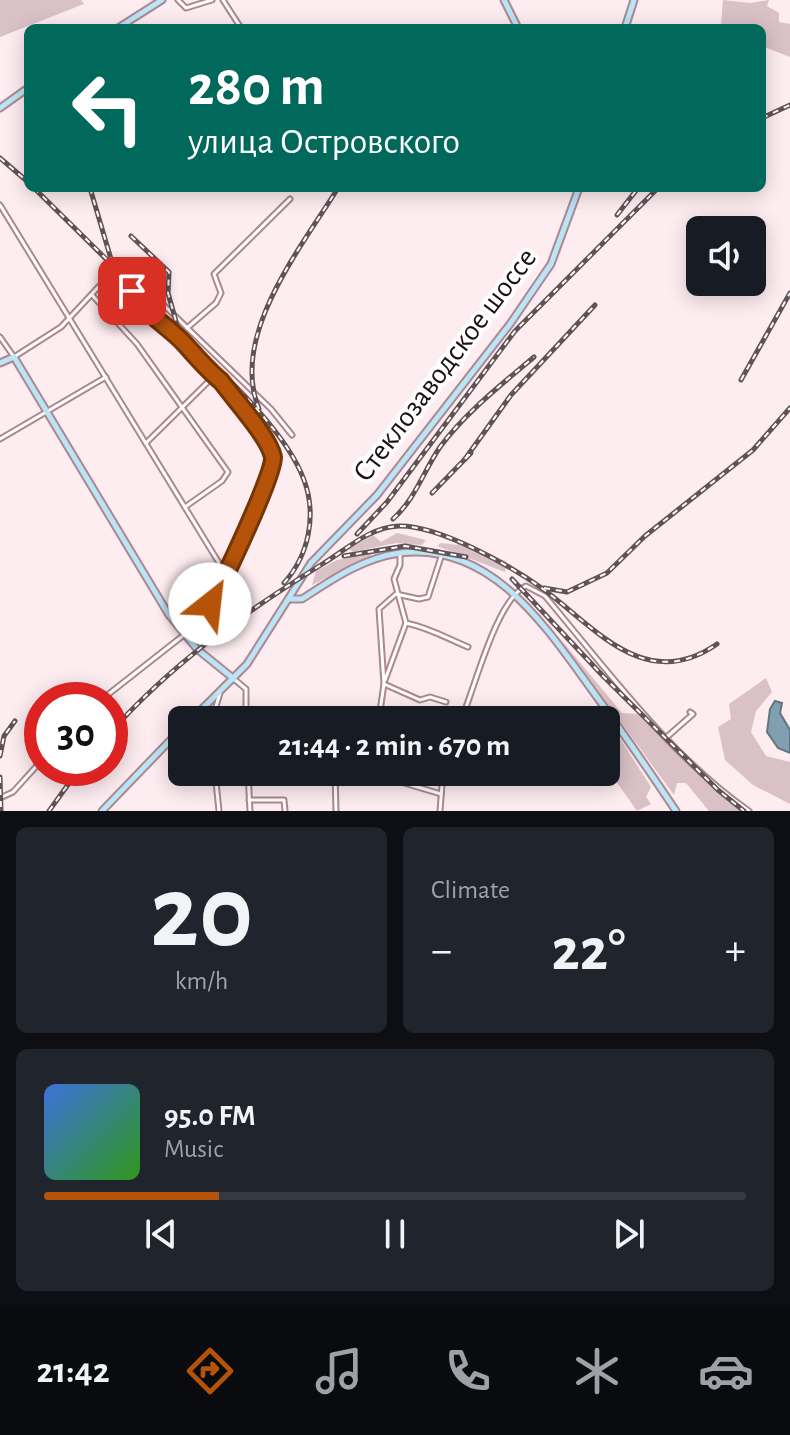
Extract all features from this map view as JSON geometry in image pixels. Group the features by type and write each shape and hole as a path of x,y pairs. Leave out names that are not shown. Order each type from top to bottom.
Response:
{"main road":[{"path":"124,24 162,0"},
{"path":"504,0 516,24"},
{"path":"626,24 634,0"},
{"path":"0,99 2,107 24,91"},
{"name":"Стеклозаводское шоссе","path":"206,706 234,679 322,552 377,495 519,312 551,264 578,192"},
{"path":"0,363 14,357 185,637 234,679"},
{"path":"291,599 302,599 364,562 400,553 441,557 483,570 515,593 542,622 676,811"},
{"path":"300,582 304,589 312,592"},
{"path":"102,811 168,743"}],"street":[{"path":"178,0 186,8 212,0"},
{"path":"223,0 238,24"},
{"path":"187,328 216,303 221,293 214,274 290,199"},
{"path":"1,206 227,576"},
{"path":"0,337 14,357 71,317 110,278 132,291 139,303 179,338 212,377 221,381 272,453 274,468 262,487 227,576 185,637 125,682"},
{"path":"132,291 142,284 271,409 292,435"},
{"path":"92,295 137,344 180,409 228,472 222,481 185,507"},
{"path":"0,439 106,377"},
{"path":"146,443 212,377"},
{"path":"381,706 384,684 406,623 396,594 394,576 400,565 400,553"},
{"path":"396,594 419,599 428,597 441,557"},
{"path":"466,706 493,637 515,593 526,586 545,596 631,700 749,811"},
{"path":"384,684 379,609 396,594"},
{"path":"406,623 440,632 454,643 468,647"},
{"path":"234,679 246,689 246,706"},
{"path":"384,684 420,700 430,697 446,702"},
{"path":"215,706 220,693"},
{"path":"668,736 693,714 690,712"},
{"path":"0,798 13,792 24,780"},
{"path":"216,786 219,811"},
{"path":"248,786 250,811"},
{"path":"335,786 336,811"},
{"path":"414,786 441,794"},
{"path":"440,811 442,786"},
{"path":"249,800 284,800 285,811"}],"shaded area":[{"path":"0,0 81,0 84,4 33,24 24,24 24,28 0,37"},
{"path":"723,0 750,3 769,0 767,6 779,13 779,22 790,24 790,57 766,48 766,24 721,24"},
{"path":"397,533 426,540 422,545 396,543 353,552 349,549 373,535 381,542"},
{"path":"462,541 507,562 505,572 437,546 441,543 457,545"},
{"path":"373,553 367,559 312,585 316,571 337,560"},
{"path":"558,636 616,706 609,706"},
{"path":"766,678 772,692 756,711 751,732 766,756 790,762 790,804 753,785 725,760 718,727 731,719 729,704"},
{"path":"620,711 638,714 740,811 709,811 686,783 677,783 674,795 620,721"},
{"path":"620,741 651,787 646,797 651,804 637,811 619,786"}],"water":[{"path":"775,701 782,703 780,713 790,730 790,753 778,748 767,732 770,709"}],"railway":[{"path":"766,116 790,105"},
{"path":"0,158 24,179"},
{"path":"38,192 233,384 283,441 304,480 310,507 305,547 284,583"},
{"path":"91,192 111,259"},
{"path":"259,409 252,381 253,352 261,323 289,265 335,192"},
{"path":"617,215 635,192"},
{"path":"357,534 387,502 515,331 654,192"},
{"path":"131,236 169,272 168,293 177,325"},
{"path":"741,380 790,293"},
{"path":"465,459 511,395 595,305"},
{"path":"393,519 408,502 450,434 484,399 534,357"},
{"path":"544,588 567,592 607,573 645,536 753,450 790,408"},
{"path":"432,493 471,453"},
{"path":"128,714 184,661 238,620 359,540 388,527 415,527 434,532 494,559 543,589 622,650 644,659 667,662 691,658 717,644"},
{"path":"344,556 405,546 466,557"},
{"path":"512,579 602,675 718,790 744,811"},
{"path":"0,756 4,736 15,721"},
{"path":"0,777 1,811"},
{"path":"49,811 67,786"}],"route":[{"path":"132,291 139,303 179,338 212,373 212,377 221,381 272,453 274,468 262,487 227,576 210,604"}]}
